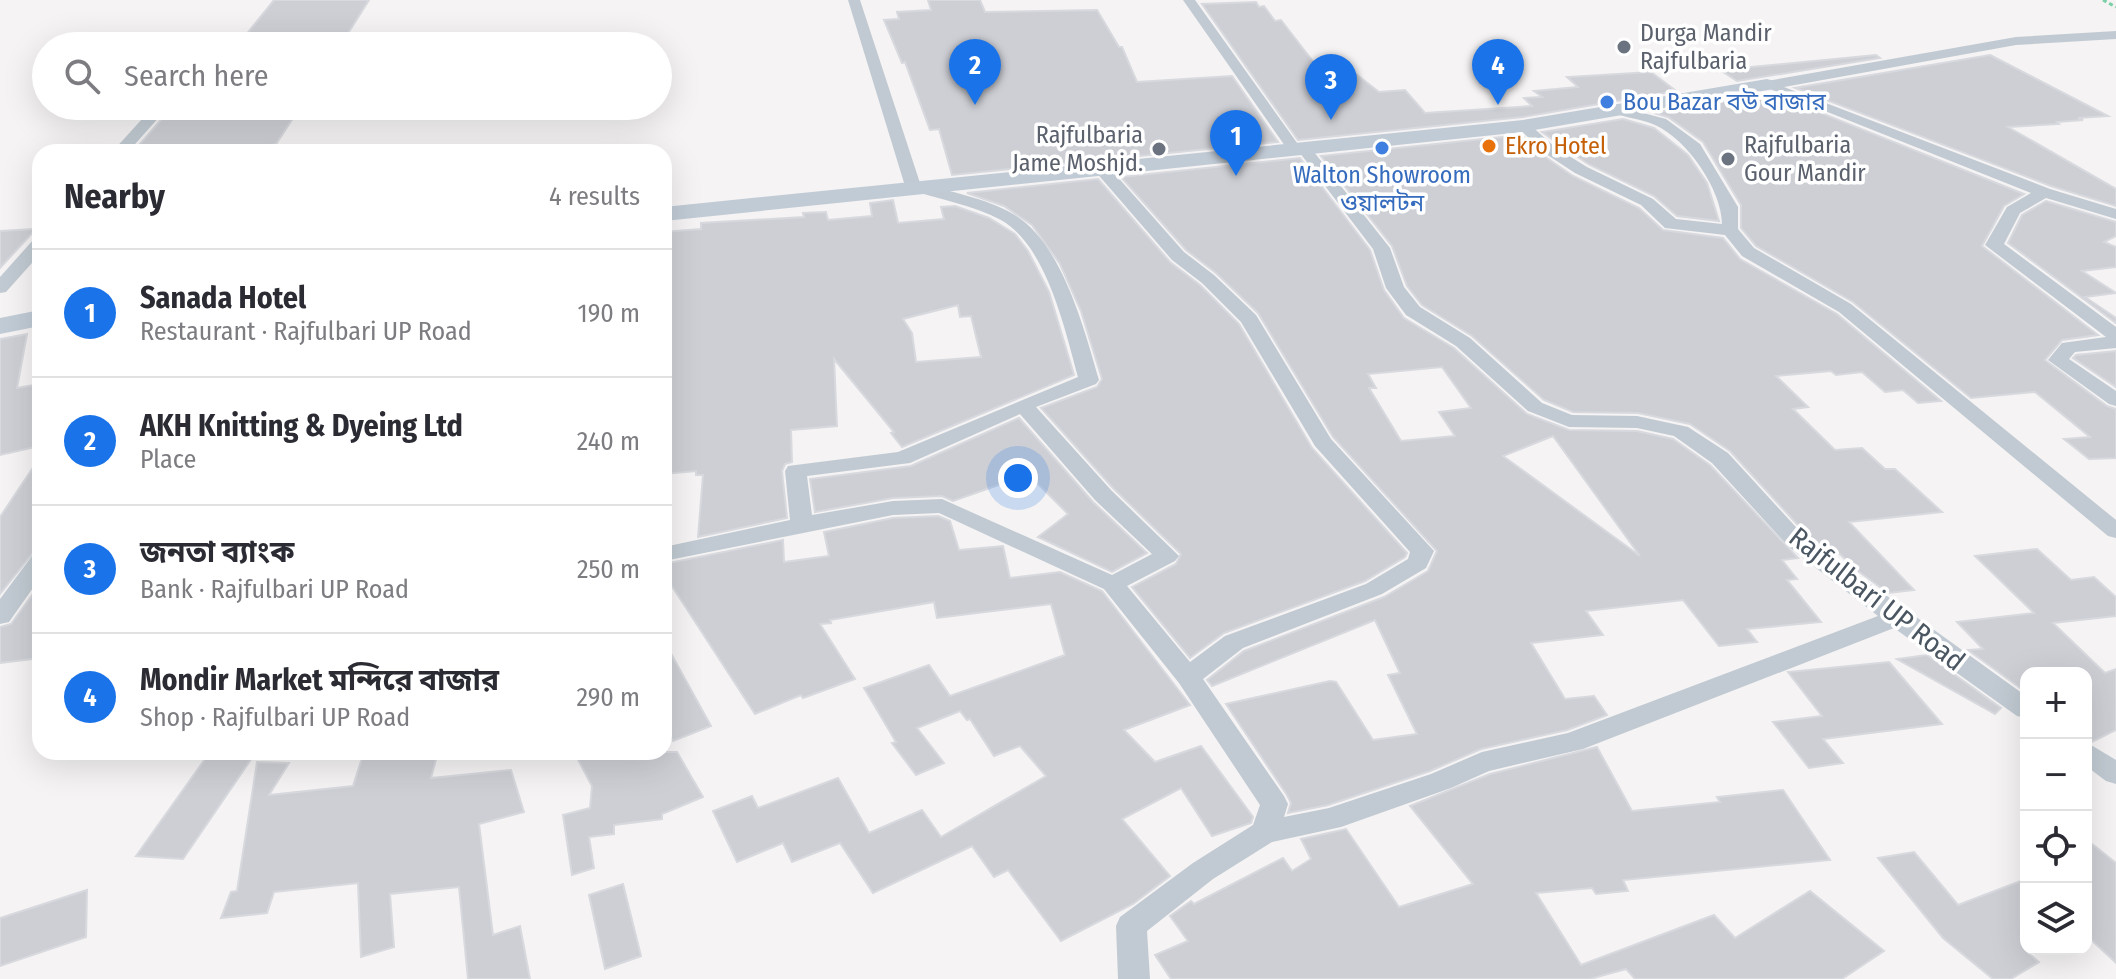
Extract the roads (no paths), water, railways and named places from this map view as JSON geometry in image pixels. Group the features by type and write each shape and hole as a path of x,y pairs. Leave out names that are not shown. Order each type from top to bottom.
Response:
{"street":[{"path":"854,0 913,186"},
{"name":"Rajfulbari UP Road","path":"1189,0 1300,150 1381,248 1395,288 1413,311 1463,342 1535,407 1569,421 1637,422 1681,431 1720,458 1797,542 1897,618 2020,705"},
{"path":"672,213 913,186 1523,126 1624,112 2016,41 2116,35"},
{"path":"1767,85 2044,192 2116,214"},
{"path":"1624,112 1661,122 1695,147 1730,207 1730,230 1748,252 1845,308 2116,531"},
{"path":"127,144 149,120"},
{"path":"1523,126 1551,151 1581,170 1647,202 1671,224 1730,230"},
{"path":"1101,168 1178,256 1208,279 1249,319 1322,442 1422,551 1418,563 1374,589 1234,642 1188,677"},
{"path":"802,524 796,471 902,458 1089,380 1074,327 1043,254 1010,218 913,186"},
{"path":"2044,192 2013,210 2003,234 1994,245 2116,336"},
{"path":"0,288 32,252"},
{"path":"0,326 32,320"},
{"path":"2116,342 2069,347 2058,360 2116,400"},
{"path":"1023,405 1103,495 1167,556 1112,584"},
{"path":"672,552 893,508 942,506 1112,584 1188,677 1274,804 1265,832"},
{"path":"0,616 32,572"},
{"path":"1134,979 1131,926 1203,871 1265,832 1331,819 1441,781 1482,762 1573,742 1897,618"},
{"path":"2092,756 2116,774"}],"place":[{"name":"Durga Mandir Rajfulbaria","path":"1624,47"},
{"name":"Bou Bazar বউ বাজার","path":"1607,102"},
{"name":"AKH Knitting & Dyeing Ltd","path":"975,105"},
{"name":"Mondir Market মন্দিরে বাজার","path":"1498,105"},
{"name":"জনতা ব্যাংক","path":"1331,120"},
{"name":"Ekro Hotel","path":"1489,146"},
{"name":"Walton Showroom ওয়ালটন","path":"1382,148"},
{"name":"Rajfulbaria Jame Moshjd.","path":"1159,149"},
{"name":"Rajfulbaria Gour Mandir","path":"1728,159"},
{"name":"Sanada Hotel","path":"1236,176"}]}
